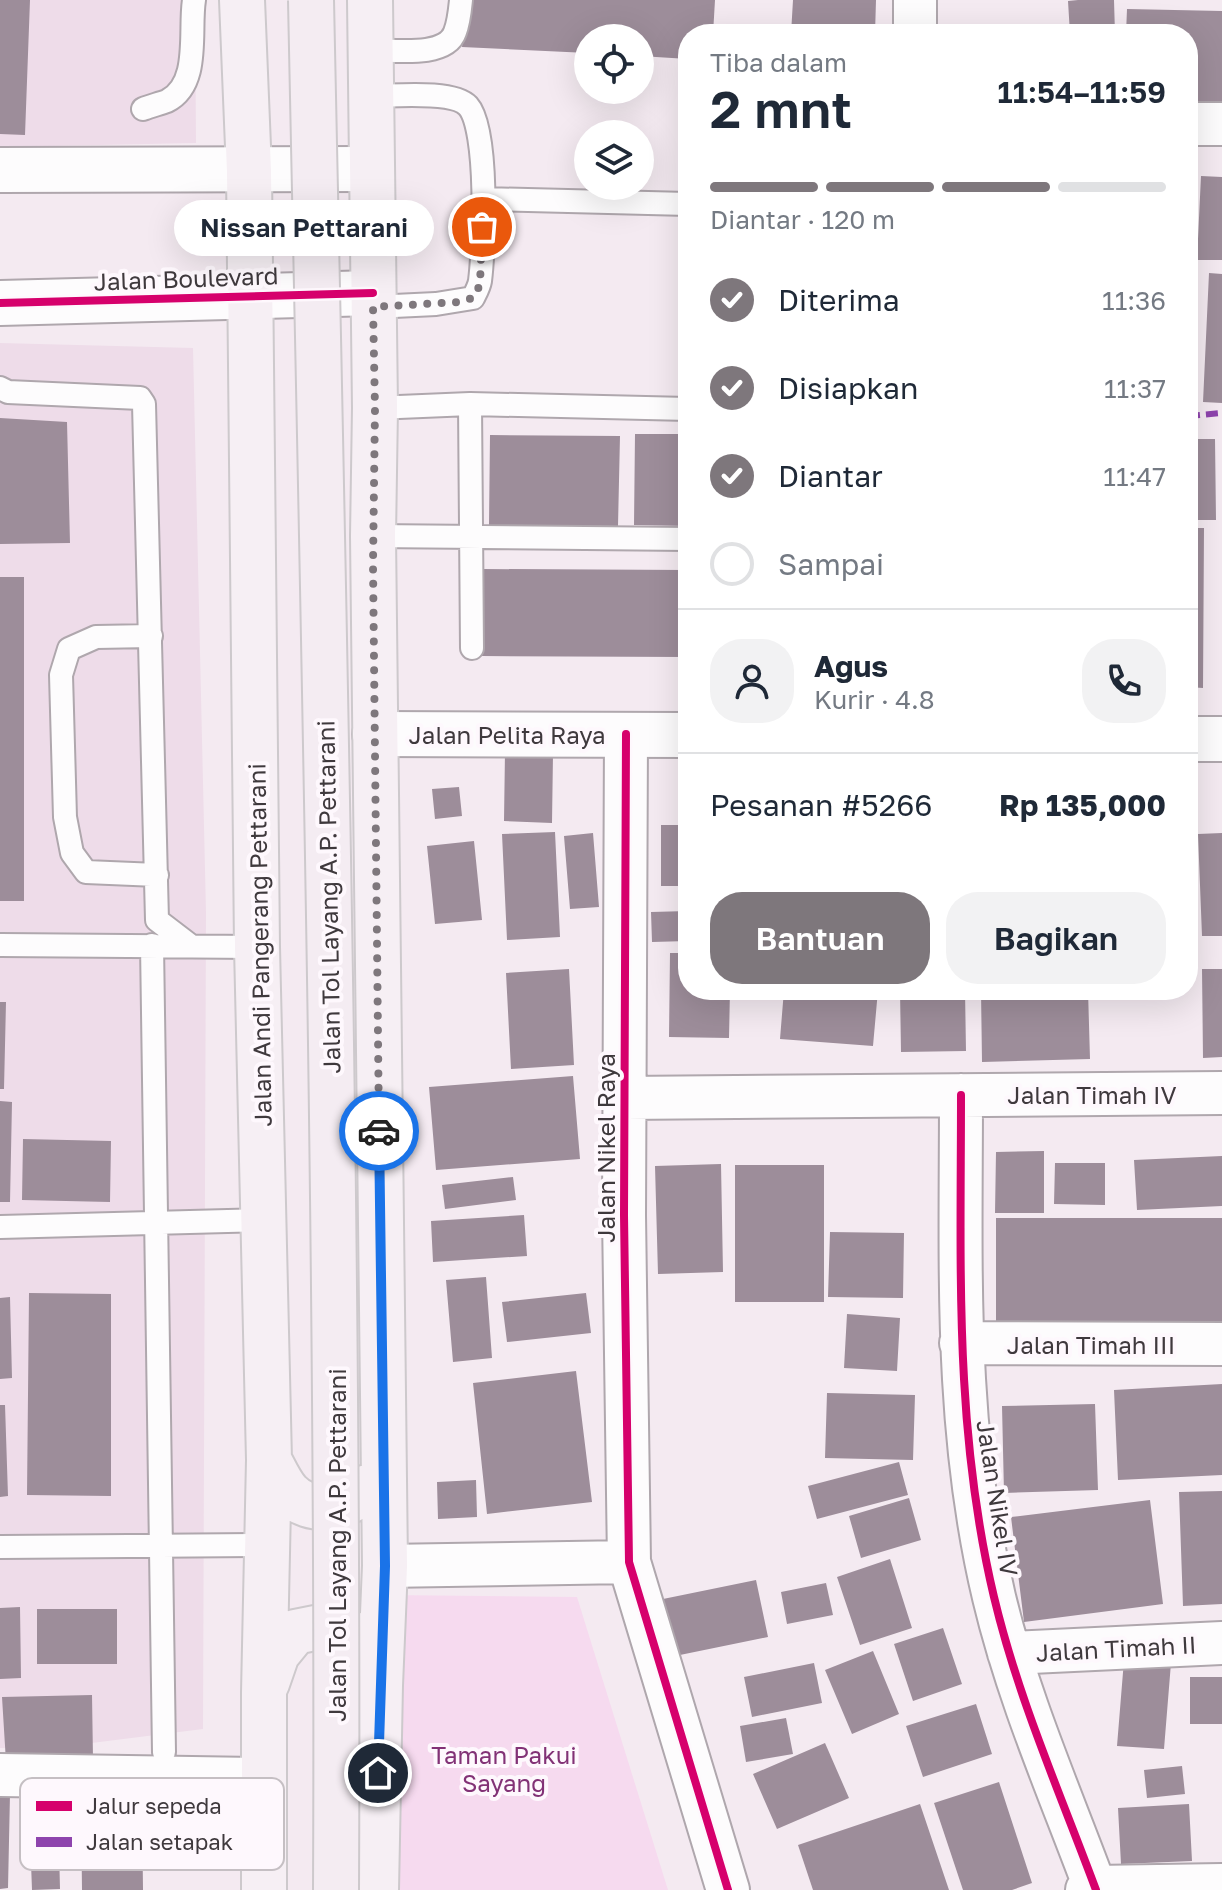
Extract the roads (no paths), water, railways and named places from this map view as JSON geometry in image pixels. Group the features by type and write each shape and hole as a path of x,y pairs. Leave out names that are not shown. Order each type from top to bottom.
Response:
{"highway":[{"name":"Jalan Andi Pangerang Pettarani","path":"242,0 249,171 257,947 269,1460 263,1778"},
{"name":"Jalan Tol Layang A.P. Pettarani","path":"285,0 308,1201 309,1890"},
{"name":"Jalan Tol Layang A.P. Pettarani","path":"311,0 327,779 337,1630 336,1890"},
{"path":"370,0 375,734 385,1448 385,1566 376,1890"},
{"path":"269,1460 288,1492 305,1505 327,1508 348,1503 365,1490 385,1448"},
{"path":"264,1693 277,1654 295,1632 325,1626 351,1633 368,1651 380,1685"},
{"name":"Jalan Andi Pangerang Pettarani","path":"264,1870 264,1890"}],"street":[{"path":"915,0 915,24"},
{"path":"1198,124 1222,124"},
{"path":"0,170 371,169"},
{"name":"Jalan Boulevard","path":"0,303 251,296 373,300"},
{"name":"Jalan Pelita Raya","path":"375,734 678,735"},
{"name":"Jalan Nikel Raya","path":"626,734 624,1229 629,1562 728,1890"},
{"path":"1198,739 1222,739"},
{"name":"Jalan Timah IV","path":"625,1098 1222,1093"},
{"name":"Jalan Nikel IV","path":"961,1095 961,1343 968,1454 994,1597 1009,1653 1047,1768 1093,1889"},
{"name":"Jalan Timah III","path":"961,1343 1222,1344"},
{"path":"385,1566 629,1562"},
{"name":"Jalan Timah II","path":"1009,1653 1222,1643"},
{"path":"0,1775 197,1778"},
{"path":"1093,1889 1222,1885"}],"lane":[{"path":"143,109 170,99 184,83 189,67 194,0"},
{"path":"371,50 431,50 443,45 455,36 461,0"},
{"path":"372,96 451,96 467,104 477,122 484,199 480,285 473,298 447,303 373,300"},
{"path":"484,199 678,204"},
{"path":"0,388 8,392 140,398 144,404 157,920 191,946"},
{"path":"375,408 470,404 678,409"},
{"path":"470,404 472,648"},
{"path":"373,536 678,539"},
{"path":"151,636 96,637 69,649 61,675 65,817 72,853 86,872 157,875"},
{"path":"0,945 257,947"},
{"path":"152,945 164,1752"},
{"path":"0,1227 263,1220"},
{"path":"0,1547 267,1545"}],"place":[{"name":"Nissan Pettarani","path":"482,227"}],"park label":[{"name":"Taman Pakui Sayang","path":"504,1768"}]}
